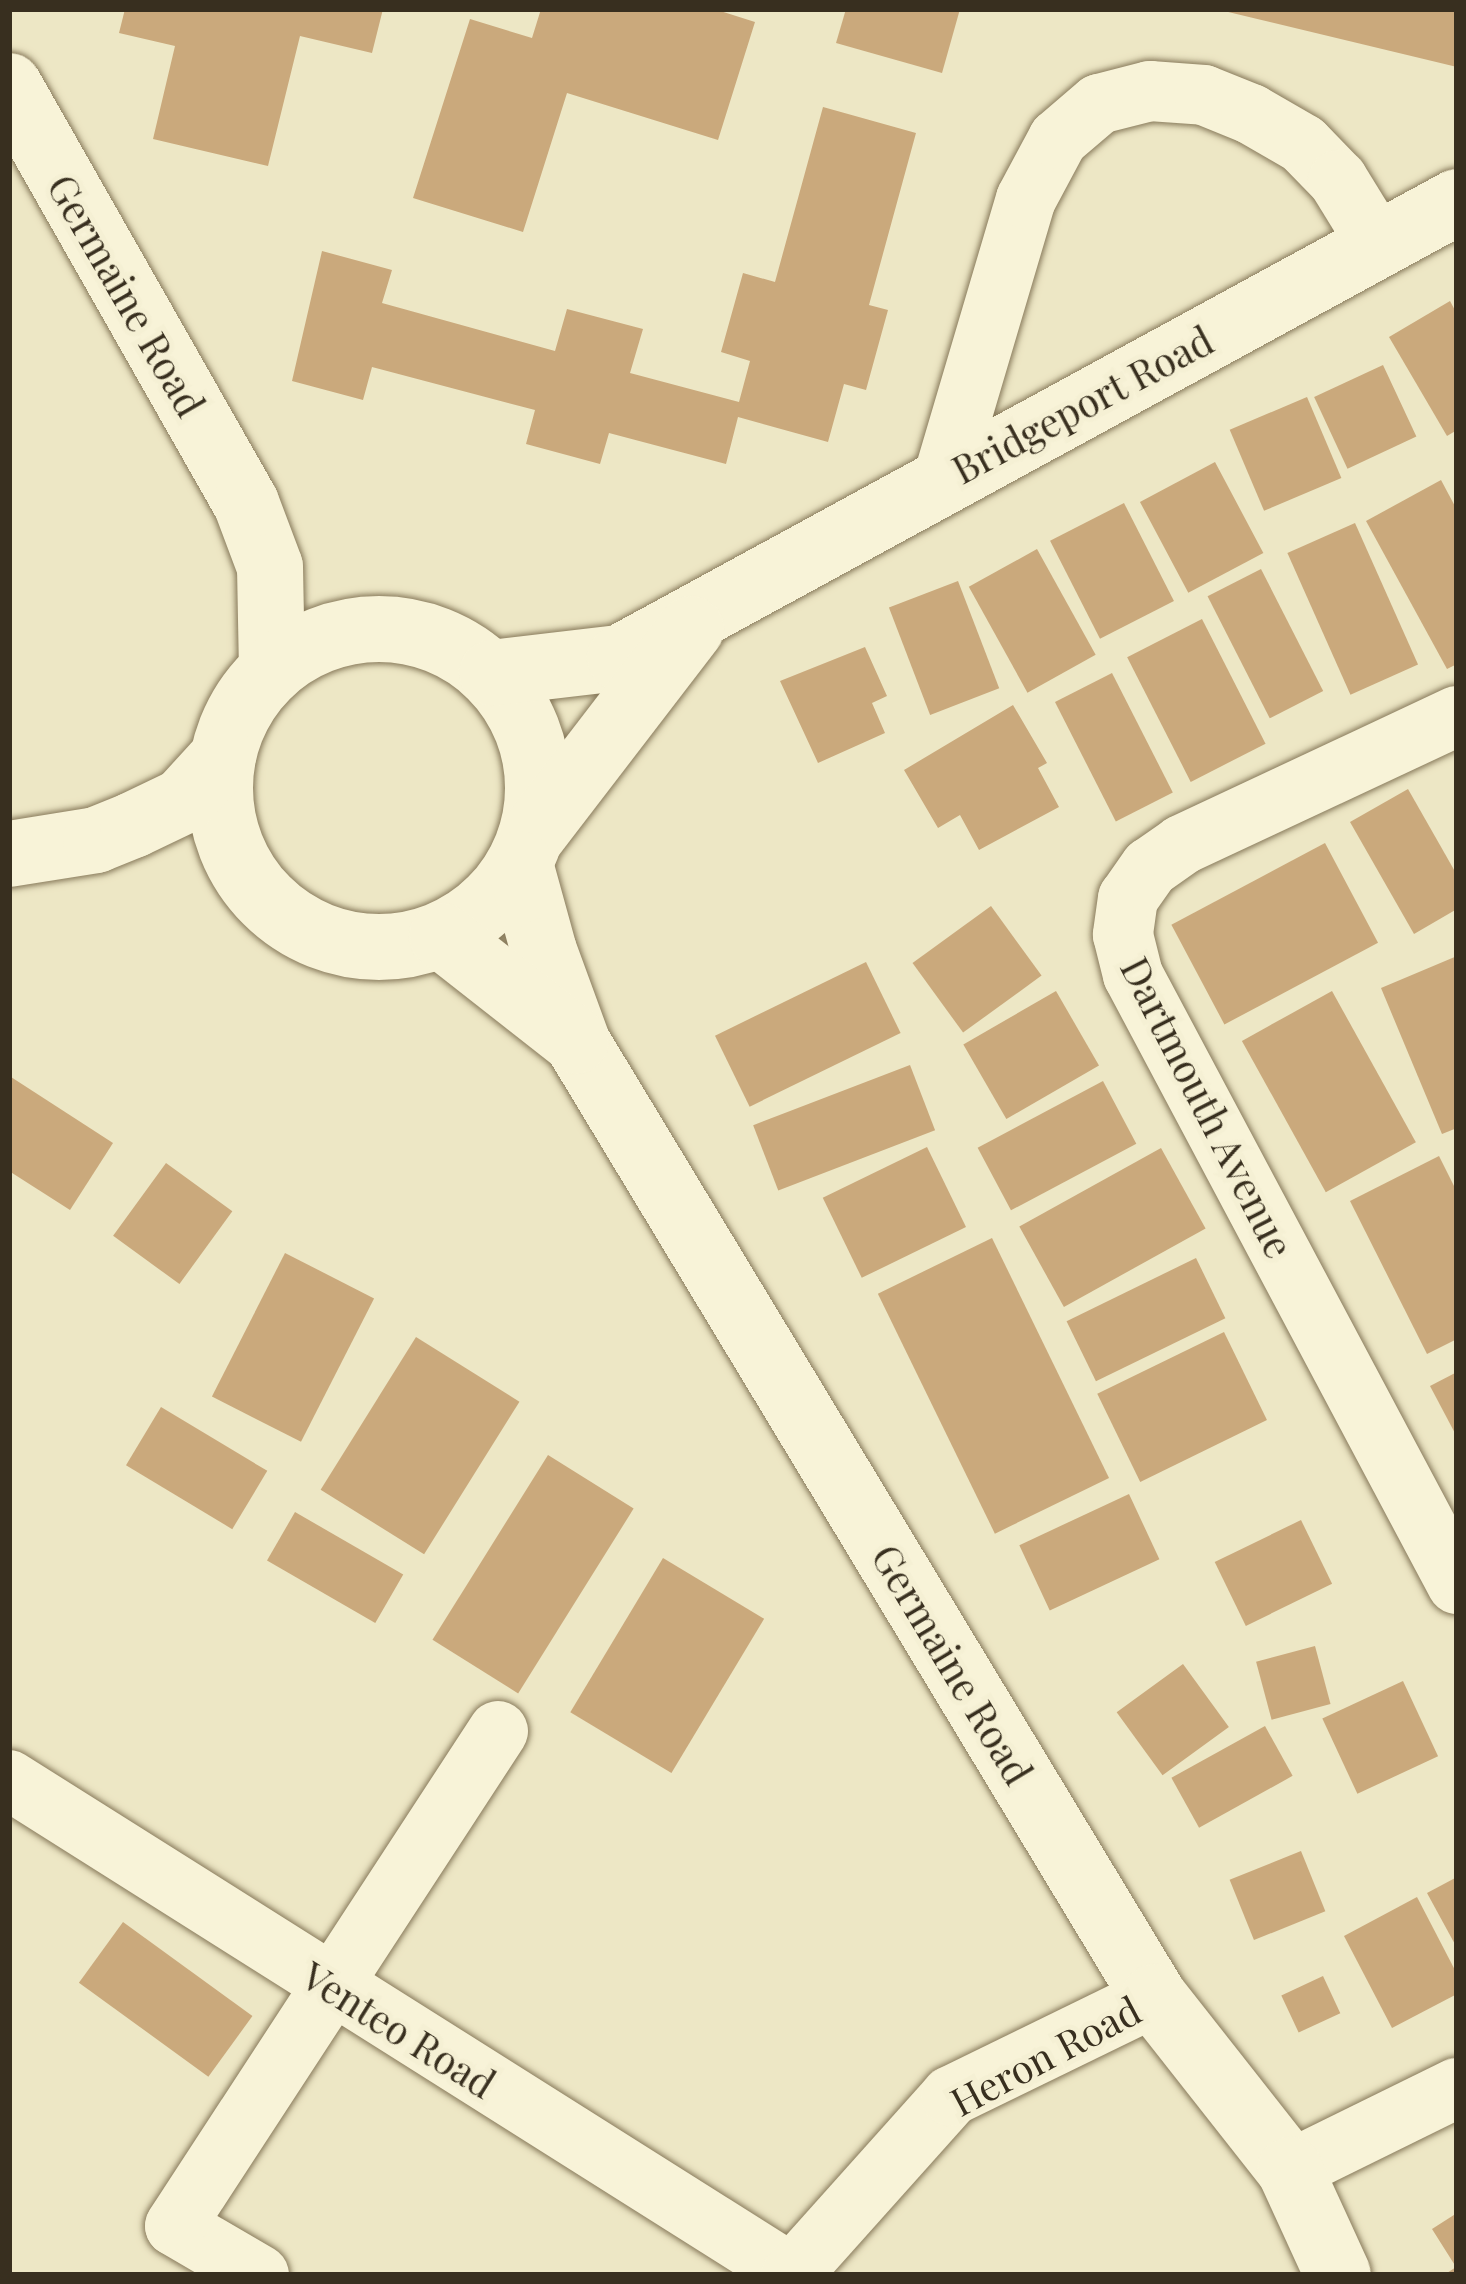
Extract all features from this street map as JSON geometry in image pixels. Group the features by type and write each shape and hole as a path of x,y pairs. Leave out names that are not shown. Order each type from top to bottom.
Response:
{"main road":[{"name":"Germaine Road","path":"9,86 246,503 270,567 272,669"},
{"name":"Bridgeport Road","path":"492,673 620,658 1457,202"},
{"name":"Germaine Road","path":"246,503 308,574 371,628"},
{"name":"Bridgeport Road","path":"526,850 707,607"},
{"path":"371,628 416,632 457,647 492,673 519,709 539,771 526,850 486,908 442,936 399,947 354,947 310,934 273,909 244,874 228,843 220,801 223,757 240,709 272,669 309,644 371,628"},
{"path":"9,854 96,840 182,801 223,757"},
{"path":"96,840 244,874"},
{"name":"Germaine Road","path":"526,850 544,951 578,1044 1154,1997 1290,2170 1338,2275"},
{"name":"Germaine Road","path":"442,936 578,1044"}],"street":[{"path":"943,479 1026,199 1058,139 1099,104 1150,91 1204,95 1251,114 1304,144 1338,180 1378,245"},
{"name":"Dartmouth Avenue","path":"1457,716 1181,845 1150,867 1128,898 1123,935 1133,975 1457,1584"},
{"path":"259,2275 175,2226 498,1731"},
{"name":"Venteo Road","path":"9,1780 792,2274"},
{"name":"Heron Road","path":"792,2274 951,2096 1154,1997"},
{"path":"1290,2170 1457,2088"}],"building":[{"path":"125,9 383,9 372,53 300,36 268,166 153,139 175,46 119,33"},
{"path":"541,9 714,9 755,22 718,140 567,93 523,232 413,198 470,19 532,38"},
{"path":"846,9 960,9 942,73 836,43"},
{"path":"1457,9 1457,67 1224,11"},
{"path":"823,107 916,133 869,305 888,310 866,390 844,384 828,442 738,417 726,464 609,433 600,464 526,444 535,410 372,367 363,400 292,381 322,251 392,270 382,303 555,351 567,309 643,329 630,373 739,402 750,361 721,352 743,273 775,282"},
{"path":"1450,301 1457,314 1457,430 1447,436 1389,337"},
{"path":"1383,365 1416,437 1348,469 1314,397"},
{"path":"1307,397 1341,478 1264,511 1230,430"},
{"path":"1215,462 1263,553 1188,593 1140,502"},
{"path":"1441,480 1457,510 1457,664 1447,669 1366,521"},
{"path":"1124,503 1174,601 1100,639 1050,541"},
{"path":"1355,523 1418,665 1350,695 1287,553"},
{"path":"1037,549 1096,655 1027,693 969,587"},
{"path":"1261,569 1323,691 1270,718 1208,596"},
{"path":"958,581 999,688 930,715 889,608"},
{"path":"1202,619 1266,744 1191,782 1127,657"},
{"path":"865,647 887,696 872,703 885,733 818,763 780,681"},
{"path":"1112,673 1173,792 1116,821 1055,702"},
{"path":"1013,705 1047,763 1038,768 1059,807 979,850 960,815 938,828 904,770"},
{"path":"1408,789 1457,875 1457,909 1414,934 1350,822"},
{"path":"1325,843 1378,943 1224,1024 1171,925"},
{"path":"991,906 1042,976 963,1033 913,963"},
{"path":"1457,956 1457,1128 1442,1134 1381,988"},
{"path":"866,962 901,1033 750,1107 715,1036"},
{"path":"1056,991 1099,1065 1006,1119 963,1044"},
{"path":"1332,991 1416,1142 1326,1192 1242,1041"},
{"path":"910,1065 935,1130 778,1191 753,1125"},
{"path":"11,1077 113,1143 70,1210 9,1171"},
{"path":"1103,1081 1136,1144 1011,1210 978,1148"},
{"path":"927,1147 966,1227 862,1278 823,1198"},
{"path":"1161,1148 1206,1228 1064,1307 1019,1227"},
{"path":"1439,1156 1457,1192 1457,1339 1427,1354 1350,1201"},
{"path":"166,1163 232,1211 179,1284 113,1236"},
{"path":"992,1238 1109,1478 995,1534 878,1294"},
{"path":"285,1253 374,1298 301,1442 212,1396"},
{"path":"1196,1258 1225,1318 1096,1381 1067,1321"},
{"path":"1224,1332 1267,1420 1140,1482 1097,1394"},
{"path":"416,1337 519,1402 424,1554 321,1490"},
{"path":"1457,1372 1457,1437 1430,1386"},
{"path":"161,1407 267,1471 232,1529 126,1465"},
{"path":"548,1455 634,1509 518,1693 432,1640"},
{"path":"1129,1494 1159,1559 1050,1610 1019,1545"},
{"path":"295,1512 403,1574 375,1623 267,1560"},
{"path":"1301,1520 1332,1584 1246,1626 1215,1562"},
{"path":"663,1558 764,1619 671,1773 570,1712"},
{"path":"1315,1646 1331,1704 1272,1720 1256,1662"},
{"path":"1183,1664 1229,1727 1163,1775 1117,1712"},
{"path":"1403,1681 1438,1756 1357,1794 1322,1719"},
{"path":"1265,1726 1293,1776 1199,1828 1171,1778"},
{"path":"1301,1851 1325,1911 1254,1940 1230,1880"},
{"path":"1457,1877 1457,1948 1427,1893"},
{"path":"1417,1897 1457,1974 1457,1994 1392,2028 1344,1936"},
{"path":"123,1922 252,2016 208,2077 79,1983"},
{"path":"1323,1976 1340,2013 1299,2033 1281,1995"},
{"path":"1457,2213 1457,2275 1444,2275 1456,2267 1432,2229"}]}
